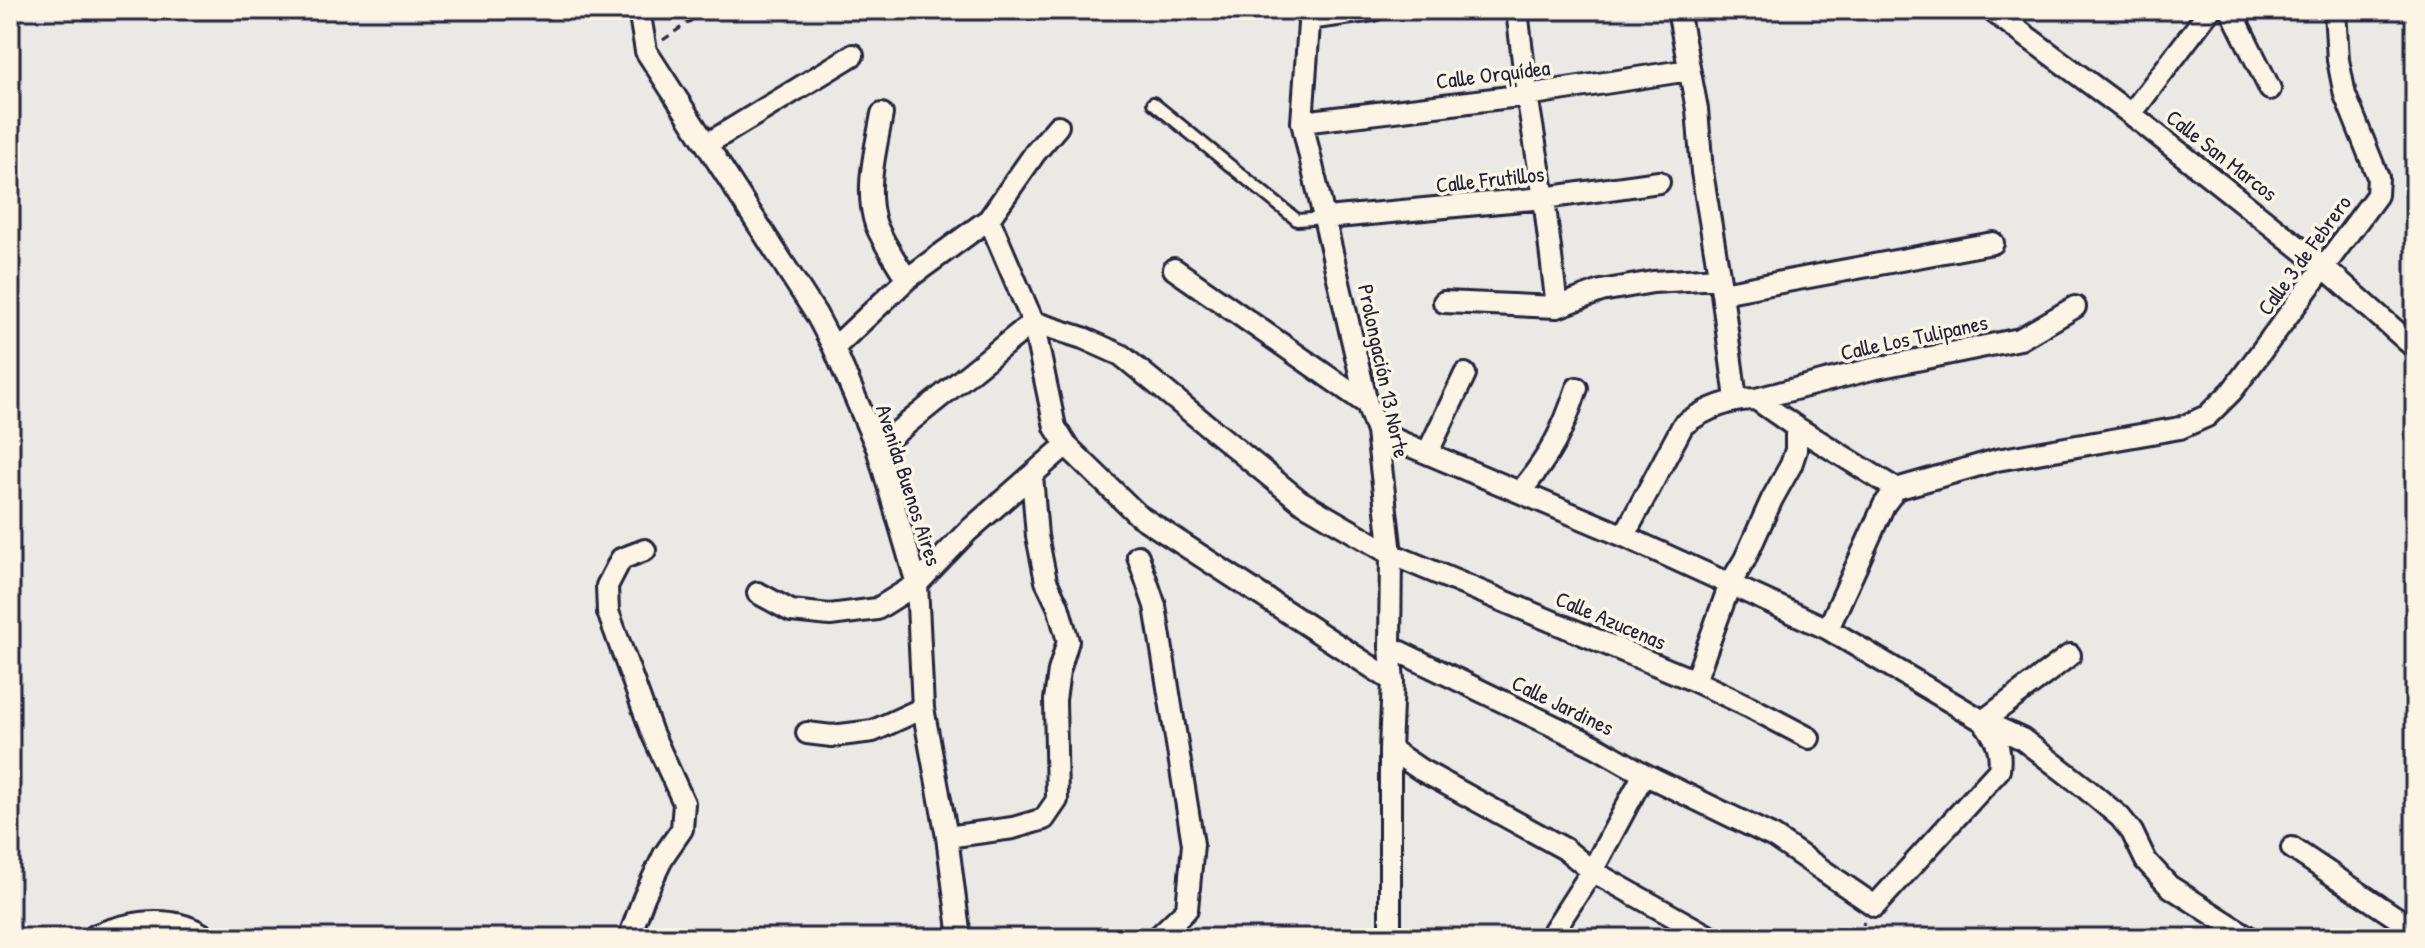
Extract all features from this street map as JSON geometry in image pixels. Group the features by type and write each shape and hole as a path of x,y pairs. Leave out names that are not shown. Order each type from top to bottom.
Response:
{"street":[{"name":"Avenida Buenos Aires","path":"639,10 646,51 816,314 877,448 917,584 923,708 965,937"},
{"path":"1309,14 1374,10"},
{"path":"1517,10 1557,307"},
{"path":"1678,10 1697,109 1702,172 1721,286 1746,399 1896,489 1884,505 1828,629"},
{"name":"Calle San Marcos","path":"1991,10 2131,114 2325,268 2415,348"},
{"path":"2131,114 2210,10"},
{"path":"2231,10 2270,89"},
{"name":"Calle 3 de Febrero","path":"1896,489 1997,460 2180,428 2207,416 2241,379 2377,195 2378,177 2345,95 2338,60 2335,10"},
{"name":"Prolongación 13 Norte","path":"1309,14 1302,122 1367,404 1377,432 1391,554 1390,938"},
{"path":"707,144 853,55"},
{"name":"Calle Orquídea","path":"1302,122 1527,95 1689,70"},
{"path":"882,114 870,181 875,223 907,279"},
{"path":"834,348 907,279 989,219 1058,126"},
{"name":"Calle Frutillos","path":"1326,218 1544,198 1659,182"},
{"path":"989,219 1033,322 1055,427 1066,445 1138,515 1393,681"},
{"path":"1444,302 1557,307 1601,291 1653,282 1721,286 1993,243"},
{"path":"1174,269 1367,404"},
{"name":"Calle Los Tulipanes","path":"1624,536 1683,425 1700,414 1746,399 1872,369 2020,339 2075,307"},
{"path":"877,448 1033,322"},
{"name":"Calle Azucenas","path":"1033,322 1083,338 1121,355 1300,501 1391,554 1695,681 1809,738"},
{"path":"1428,452 1465,374"},
{"path":"1521,491 1565,426 1577,388"},
{"path":"1695,681 1730,584 1791,465 1796,450 1796,427"},
{"path":"1377,432 1521,491 1828,629 1983,721 2022,739 2120,817 2132,832 2146,861 2169,886 2250,938"},
{"path":"758,593 791,611 830,615 877,609 917,584 967,532 1066,445"},
{"path":"947,837 1013,828 1044,819 1057,800 1055,700 1068,641 1058,606 1046,581 1037,536 1032,475"},
{"path":"629,938 664,855 682,829 684,803 652,733 608,612 607,586 621,559 645,550"},
{"path":"1138,556 1155,606 1193,844 1187,909 1157,938"},
{"name":"Calle Jardines","path":"1390,647 1774,837 1875,906 1999,770 2001,755 1996,739 1983,721"},
{"path":"1983,721 2070,655"},
{"path":"807,733 832,736 873,731 923,708"},
{"path":"1390,749 1421,770 1565,849 1592,871 1680,930 1712,938"},
{"path":"1549,938 1592,871 1644,774"},
{"path":"2292,848 2415,930"},
{"path":"96,935 124,924 167,922 194,928 208,938"}],"lane":[{"path":"1153,103 1297,220 1326,218"}],"path":[{"path":"646,51 706,10"}]}
